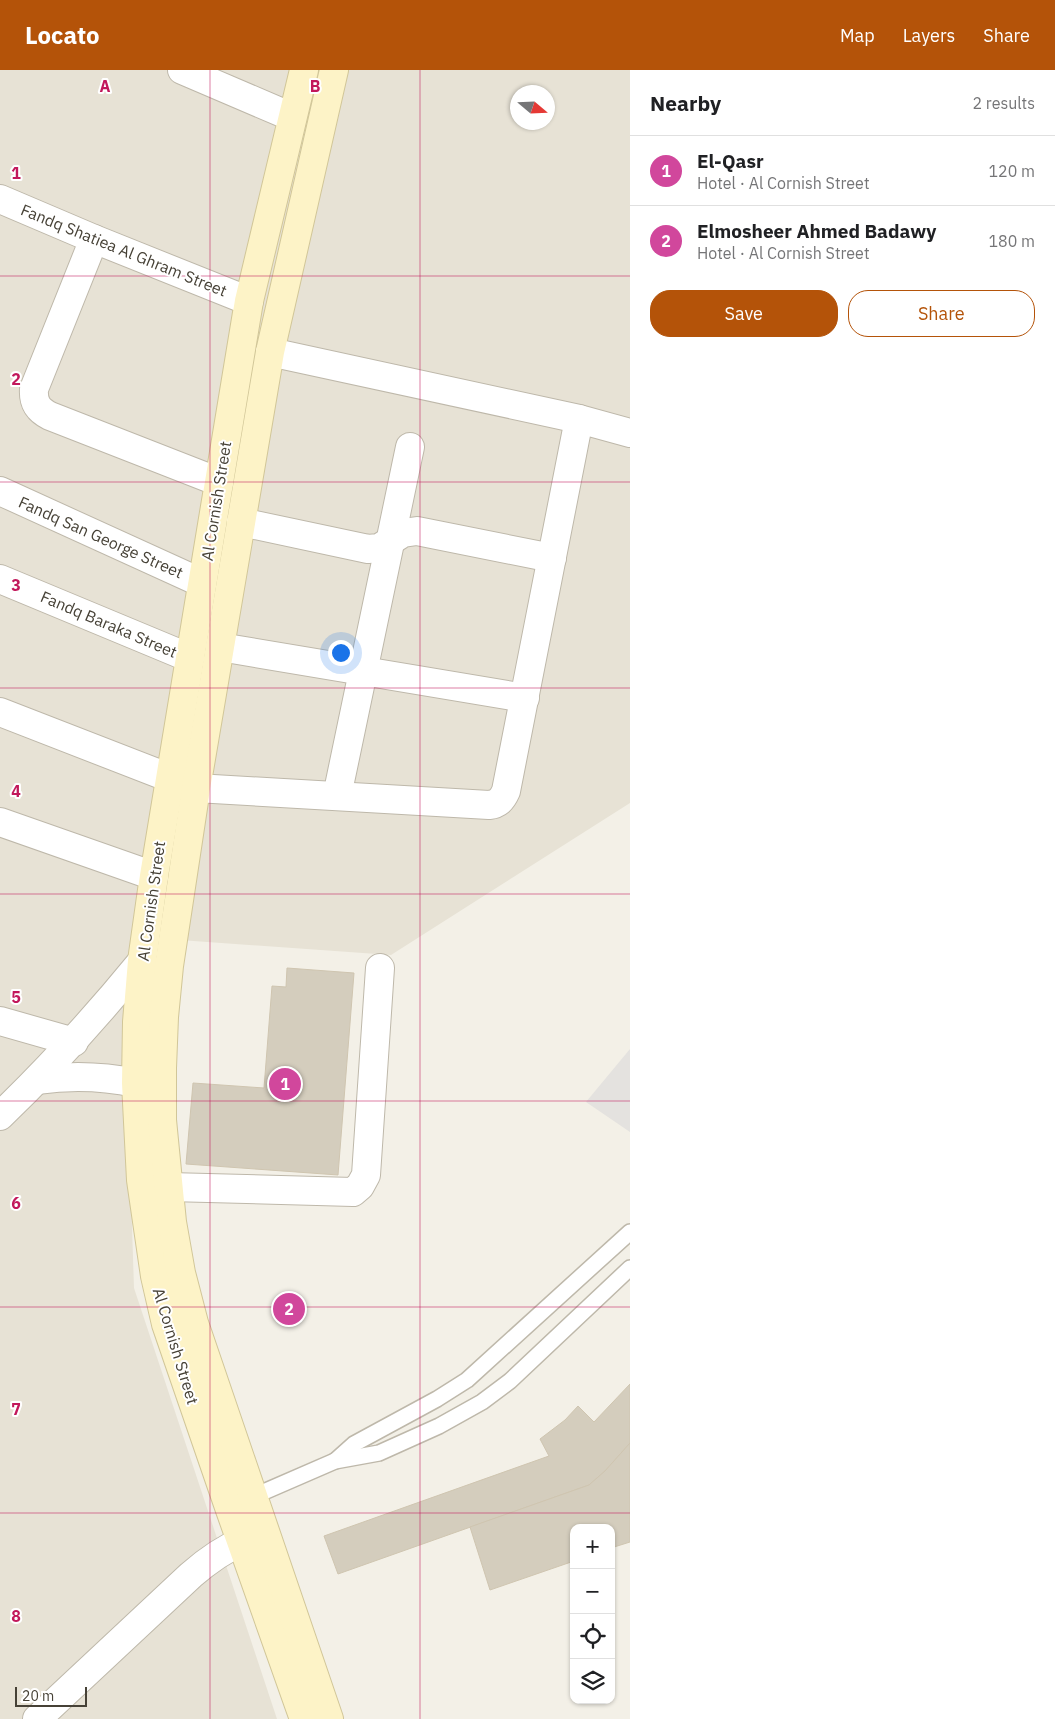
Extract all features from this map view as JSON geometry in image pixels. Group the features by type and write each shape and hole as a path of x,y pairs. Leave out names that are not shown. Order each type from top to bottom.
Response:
{"street":[{"path":"182,70 292,117"},
{"name":"Al Cornish Street","path":"304,70 248,301 154,876 142,961 137,1022 136,1082 141,1180 147,1228 166,1324 328,1719"},
{"name":"Al Cornish Street","path":"304,1719 241,1542 240,1502 181,1273 172,1222 162,1120 162,1068 164,1017 170,966 196,788 270,352 334,70"},
{"name":"Fandq Shatiea Al Ghram Street","path":"0,199 248,301"},
{"path":"94,239 34,389 37,406 42,412 50,416 219,482"},
{"path":"255,274 285,281"},
{"path":"270,352 579,419 630,433"},
{"path":"196,788 489,805 496,804 503,799 525,698 579,419"},
{"path":"337,796 410,447"},
{"name":"Fandq San George Street","path":"0,491 202,583"},
{"path":"241,522 368,549 379,548 403,533 417,531 552,558"},
{"name":"Fandq Baraka Street","path":"0,579 190,658"},
{"path":"220,647 525,698"},
{"path":"0,712 170,778"},
{"path":"0,822 154,876"},
{"path":"0,1116 74,1042 142,961"},
{"path":"169,1187 352,1192 360,1186 366,1175 380,968"},
{"path":"0,1021 74,1042"},
{"path":"38,1080 88,1076 136,1082"},
{"path":"37,1719 196,1570 208,1560 241,1542"}],"lane":[{"path":"335,1461 360,1441 437,1399 467,1380 630,1232"},
{"path":"240,1502 335,1461 379,1453 439,1426 482,1402 510,1380 630,1268"}],"shaded area":[{"path":"0,70 630,70 630,803 391,955 138,937 128,1102 134,1288 277,1719 0,1719"},
{"path":"630,1049 630,1132 586,1102"}],"building":[{"path":"287,968 354,973 338,1175 186,1164 193,1083 264,1088 272,986 286,987"},
{"path":"630,1384 630,1443 605,1471 589,1485 338,1574 324,1536 549,1456 540,1439 565,1420 578,1406 594,1422"},
{"path":"630,1443 630,1542 615,1547 615,1524 570,1524 570,1562 490,1590 470,1527 589,1485 605,1471"}],"place":[{"name":"El-Qasr","path":"285,1084"},
{"name":"Elmosheer Ahmed Badawy","path":"289,1309"}]}
